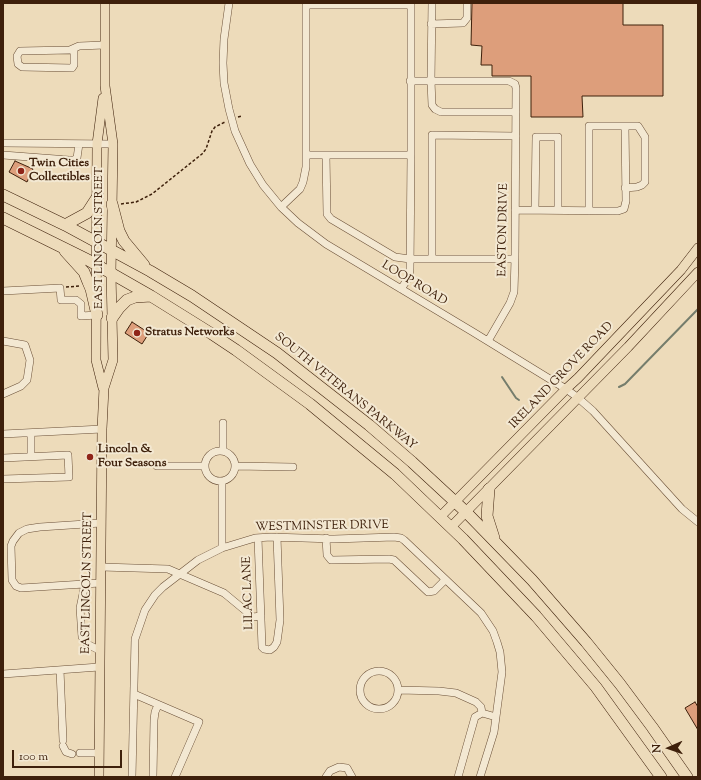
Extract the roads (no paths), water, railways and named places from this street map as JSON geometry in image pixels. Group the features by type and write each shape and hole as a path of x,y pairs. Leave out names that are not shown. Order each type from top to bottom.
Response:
{"highway":[{"name":"SOUTH VETERANS PARKWAY","path":"3,195 65,225 150,271 235,324 297,367 369,425 466,512 532,580 586,642 652,728 687,777"},
{"path":"65,225 87,213 98,196"},
{"path":"116,204 119,231 124,241 130,250 150,271"},
{"path":"3,218 61,246 151,296 236,350 310,404 395,474 451,527 536,616 596,687 661,777"},
{"path":"61,246 84,272 91,289 96,315"},
{"path":"112,318 118,308 127,300 135,297 151,296"},
{"path":"489,489 487,516 495,541"}],"main road":[{"name":"EAST LINCOLN STREET","path":"99,777 102,429 104,388 112,360 111,274 116,204 113,144 105,86 105,3"},
{"name":"EAST LINCOLN STREET","path":"104,388 96,360 96,315 98,196 97,144 105,86"},
{"name":"IRELAND GROVE ROAD","path":"440,517 578,378 681,270 698,248"},
{"path":"451,527 577,397 628,347 698,272"}],"street":[{"name":"LOOP ROAD","path":"229,3 224,39 223,63 224,83 229,110 235,131 250,164 281,207 298,224 320,240 488,341 577,397 593,411 682,509 698,522"},
{"path":"432,3 431,81 432,105 435,109 441,112 516,112"},
{"path":"432,24 463,23 467,18 467,3"},
{"path":"281,207 300,189 306,167 306,5 411,5 410,273 401,289"},
{"path":"74,49 74,65 69,68 22,67 18,64 18,52 24,50 70,50 79,46 104,45"},
{"path":"410,81 431,81"},
{"name":"EASTON DRIVE","path":"431,81 512,82 515,84 516,88 514,292 510,303 488,341"},
{"path":"589,211 589,126 638,126 645,137 645,182 637,187 625,188"},
{"path":"515,210 618,211 624,208 625,126"},
{"path":"432,259 432,135 516,136"},
{"path":"536,210 536,137 558,136 558,210"},
{"path":"3,143 113,144"},
{"path":"3,155 74,160 77,158 79,144"},
{"path":"326,154 327,214 331,219 395,257 410,259 515,259"},
{"path":"306,155 411,155"},
{"path":"3,291 60,288 61,300 76,300 81,304 81,316 96,315"},
{"path":"3,341 25,345 30,360 27,380 21,386 3,394"},
{"path":"223,423 223,451"},
{"path":"3,434 102,429"},
{"path":"31,433 31,456"},
{"path":"223,451 230,455 235,462 235,466 233,475 226,480 217,481 208,476 205,466 212,453 223,451"},
{"path":"3,458 68,455 69,477 3,479"},
{"path":"156,466 205,466"},
{"path":"235,466 293,467"},
{"path":"222,481 222,548"},
{"path":"100,583 21,588 16,586 12,580 11,546 19,533 27,529 48,526 101,523"},
{"name":"WESTMINSTER DRIVE","path":"132,777 135,639 145,610 154,595 198,560 222,548 258,538 277,537 401,538 480,613 493,631 500,652 502,672 496,718 491,742 480,777"},
{"name":"LILAC LANE","path":"258,538 262,647 270,650 278,642 280,620 277,537"},
{"path":"326,538 327,555 330,560 394,560 428,592 434,591 445,580"},
{"path":"101,567 168,569 224,593 253,617 261,616"},
{"path":"85,584 80,608 82,637 87,644 99,650"},
{"path":"3,674 99,667"},
{"path":"60,670 63,743 66,752 72,754"},
{"path":"380,670 391,674 398,684 399,690 398,695 392,705 387,708 376,709 366,704 360,695 361,683 368,674 380,670"},
{"path":"399,690 456,693 476,702 481,707 482,713"},
{"path":"134,694 199,722 174,777"},
{"path":"153,777 154,720 158,705"},
{"path":"458,777 475,717 482,713 496,718"},
{"path":"80,753 99,753"},
{"path":"326,777 330,771 339,767 347,768 352,777"}],"waterway":[{"path":"619,387 625,384 698,309"},
{"path":"502,377 516,398 519,400"}],"place":[{"name":"Twin Cities Collectibles","path":"21,171"},
{"name":"Stratus Networks","path":"137,333"},
{"name":"Lincoln & Four Seasons","path":"90,457"}]}
